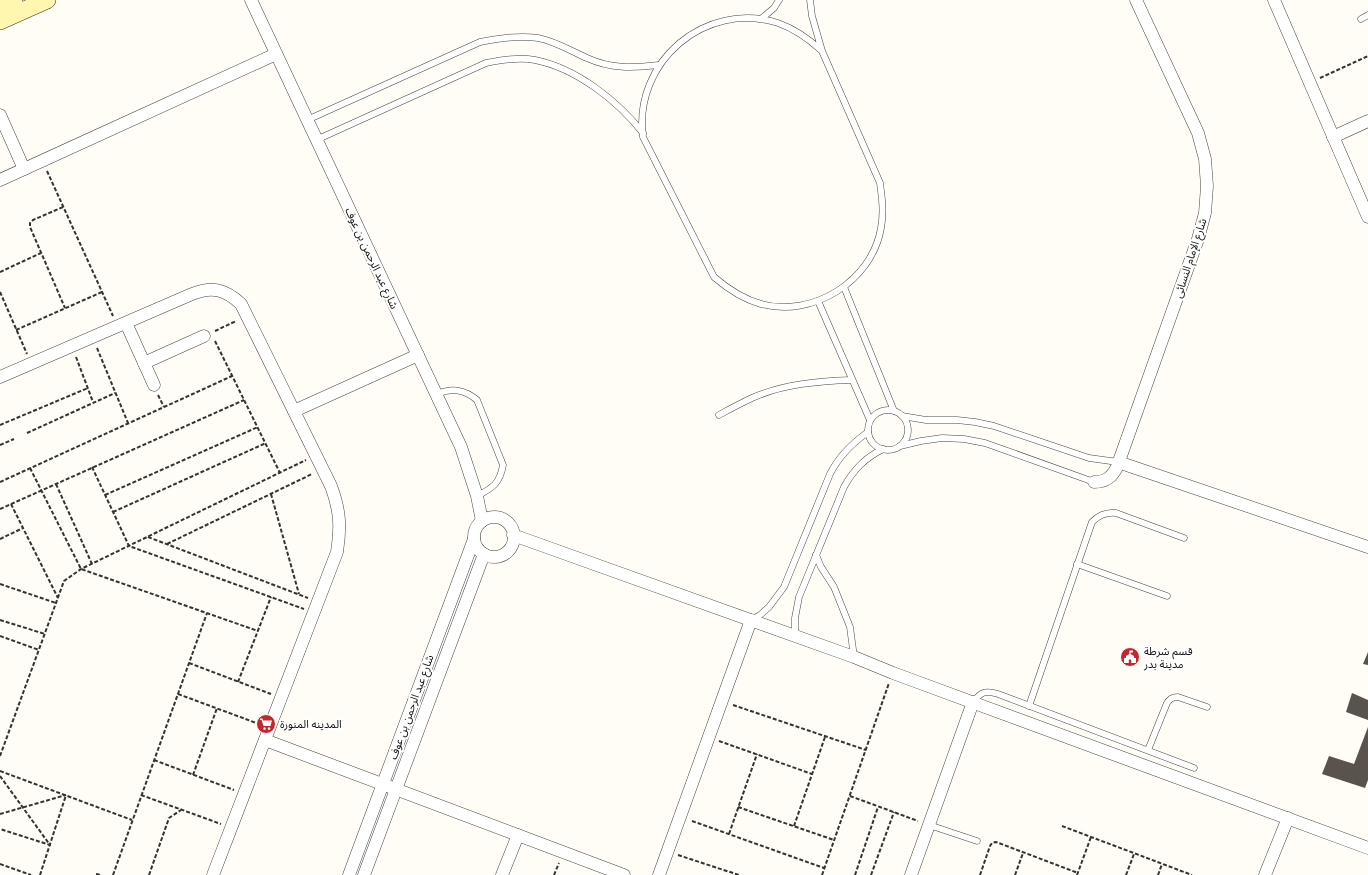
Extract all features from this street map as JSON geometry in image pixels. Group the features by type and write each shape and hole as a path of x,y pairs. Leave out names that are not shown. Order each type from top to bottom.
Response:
{"street":[{"path":"0,6 14,0"},
{"path":"0,21 47,0"},
{"name":"شارع عبد الرحمن بن عوف","path":"250,0 461,447 477,496 482,521"},
{"name":"شارع الإمام النسائى","path":"1094,482 1101,482 1114,474 1198,239 1205,213 1207,186 1205,160 1198,133 1136,0"},
{"path":"1274,0 1368,217"},
{"path":"0,180 276,54"},
{"path":"0,115 24,169"},
{"path":"1333,137 1368,121"},
{"path":"0,378 202,290 213,289 224,292 241,304 323,469 337,502 340,519 340,536 337,552 213,875"},
{"path":"122,325 144,363 154,385"},
{"path":"144,363 208,334"},
{"path":"294,411 418,356"},
{"path":"1118,462 1368,548"},
{"path":"495,517 503,520 510,526 513,535 512,544 506,552 502,555 493,557 484,554 477,548 474,539 476,529 482,521 495,517"},
{"path":"513,535 751,620 797,638 854,657 893,673 1368,848"},
{"name":"شارع عبد الرحمن بن عوف","path":"348,875 474,539"},
{"name":"شارع عبد الرحمن بن عوف","path":"364,875 484,554"},
{"path":"658,875 751,620"},
{"path":"911,875 973,702"},
{"path":"265,740 624,875"},
{"path":"1266,875 1288,818"},
{"path":"502,875 518,835"}],"lane":[{"path":"761,19 774,8 779,0"},
{"path":"810,0 812,16 822,51 880,183 883,206 881,229 873,251 861,271 844,287 818,301 800,306 787,307 762,304 745,299 728,289 714,277 644,137 642,115 645,98 659,65 671,49 686,36 703,27 722,20 742,18 761,19 778,23 809,39 822,51"},
{"path":"1361,19 1368,16"},
{"path":"307,120 480,42 509,37 538,38 568,48 588,58 611,66 635,68 659,65"},
{"path":"316,140 486,63 510,59 534,60 558,66 607,96 631,118 643,133"},
{"path":"844,287 894,410 902,416 907,424 906,438 900,446"},
{"path":"818,301 870,420"},
{"path":"719,415 753,397 772,391 812,382 852,380"},
{"path":"437,394 454,390 462,391 470,394 477,400 503,465 497,483 491,490 477,496"},
{"path":"894,410 880,411 870,420 868,432 869,437 874,445 883,449 894,449 920,441 942,438 964,439 985,443 1094,482"},
{"path":"902,416 926,420 957,420 994,426 1089,458 1118,462"},
{"path":"751,620 760,615 769,607 784,587 830,474 837,462 851,445 868,432"},
{"path":"797,638 795,629 798,597 844,487 860,464 870,456 883,449"},
{"path":"1029,706 1092,522 1103,514 1116,513 1184,538"},
{"path":"816,555 821,567 834,587 850,627 854,657"},
{"path":"1077,564 1167,596"},
{"path":"973,702 980,694 992,692 1194,768"},
{"path":"1148,750 1166,703 1173,697 1178,697 1207,707"},
{"path":"929,825 977,841"}],"path":[{"path":"1310,83 1368,56"},
{"path":"42,160 102,292 122,325"},
{"path":"63,207 33,220 30,223 30,227 65,308"},
{"path":"0,272 41,253"},
{"path":"0,292 32,364"},
{"path":"16,330 102,292"},
{"path":"247,316 208,334 232,376 280,473"},
{"path":"92,337 128,423"},
{"path":"71,346 93,402"},
{"path":"0,482 232,376"},
{"path":"0,426 88,388"},
{"path":"27,433 115,393"},
{"path":"0,509 244,400"},
{"path":"105,495 258,427"},
{"path":"0,445 14,438"},
{"path":"113,512 266,443"},
{"path":"0,756 64,581 92,564 316,456"},
{"path":"92,467 129,546 314,613"},
{"path":"30,468 80,570 258,630"},
{"path":"167,544 323,469"},
{"path":"56,484 92,564"},
{"path":"271,494 299,594"},
{"path":"11,504 58,598"},
{"path":"0,539 23,528"},
{"path":"148,537 318,602"},
{"path":"0,584 56,603"},
{"path":"238,682 272,597"},
{"path":"113,875 207,613"},
{"path":"0,620 45,634"},
{"path":"0,636 39,650"},
{"path":"188,663 282,698"},
{"path":"822,875 893,673"},
{"path":"178,694 270,728"},
{"path":"722,701 866,750"},
{"path":"193,775 217,708"},
{"path":"709,737 812,774"},
{"path":"794,826 825,737"},
{"path":"729,834 757,754"},
{"path":"154,760 244,794"},
{"path":"0,771 132,820"},
{"path":"0,776 50,846"},
{"path":"0,814 66,795"},
{"path":"40,875 66,795"},
{"path":"141,795 231,828"},
{"path":"850,796 929,825"},
{"path":"738,807 834,840"},
{"path":"855,875 878,807"},
{"path":"149,875 169,818 181,810"},
{"path":"871,875 894,812"},
{"path":"680,817 824,868"},
{"path":"1062,826 1192,875"},
{"path":"0,829 50,846"},
{"path":"980,875 992,843 996,842 1078,874 1091,837"},
{"path":"667,851 739,875"},
{"path":"1015,875 1023,853"},
{"path":"1126,875 1134,853"},
{"path":"0,864 31,875"},
{"path":"1158,875 1162,864"},
{"path":"97,875 100,875"}],"building":[{"path":"1368,652 1368,665 1363,664"},
{"path":"1352,693 1368,700 1368,720 1346,712"},
{"path":"1368,727 1368,780 1365,788 1322,774 1329,756 1354,764"}],"place":[{"name":"قسم شرطة مدينة بدر","path":"1130,657"},
{"name":"المدينه المنورة","path":"266,724"}]}
